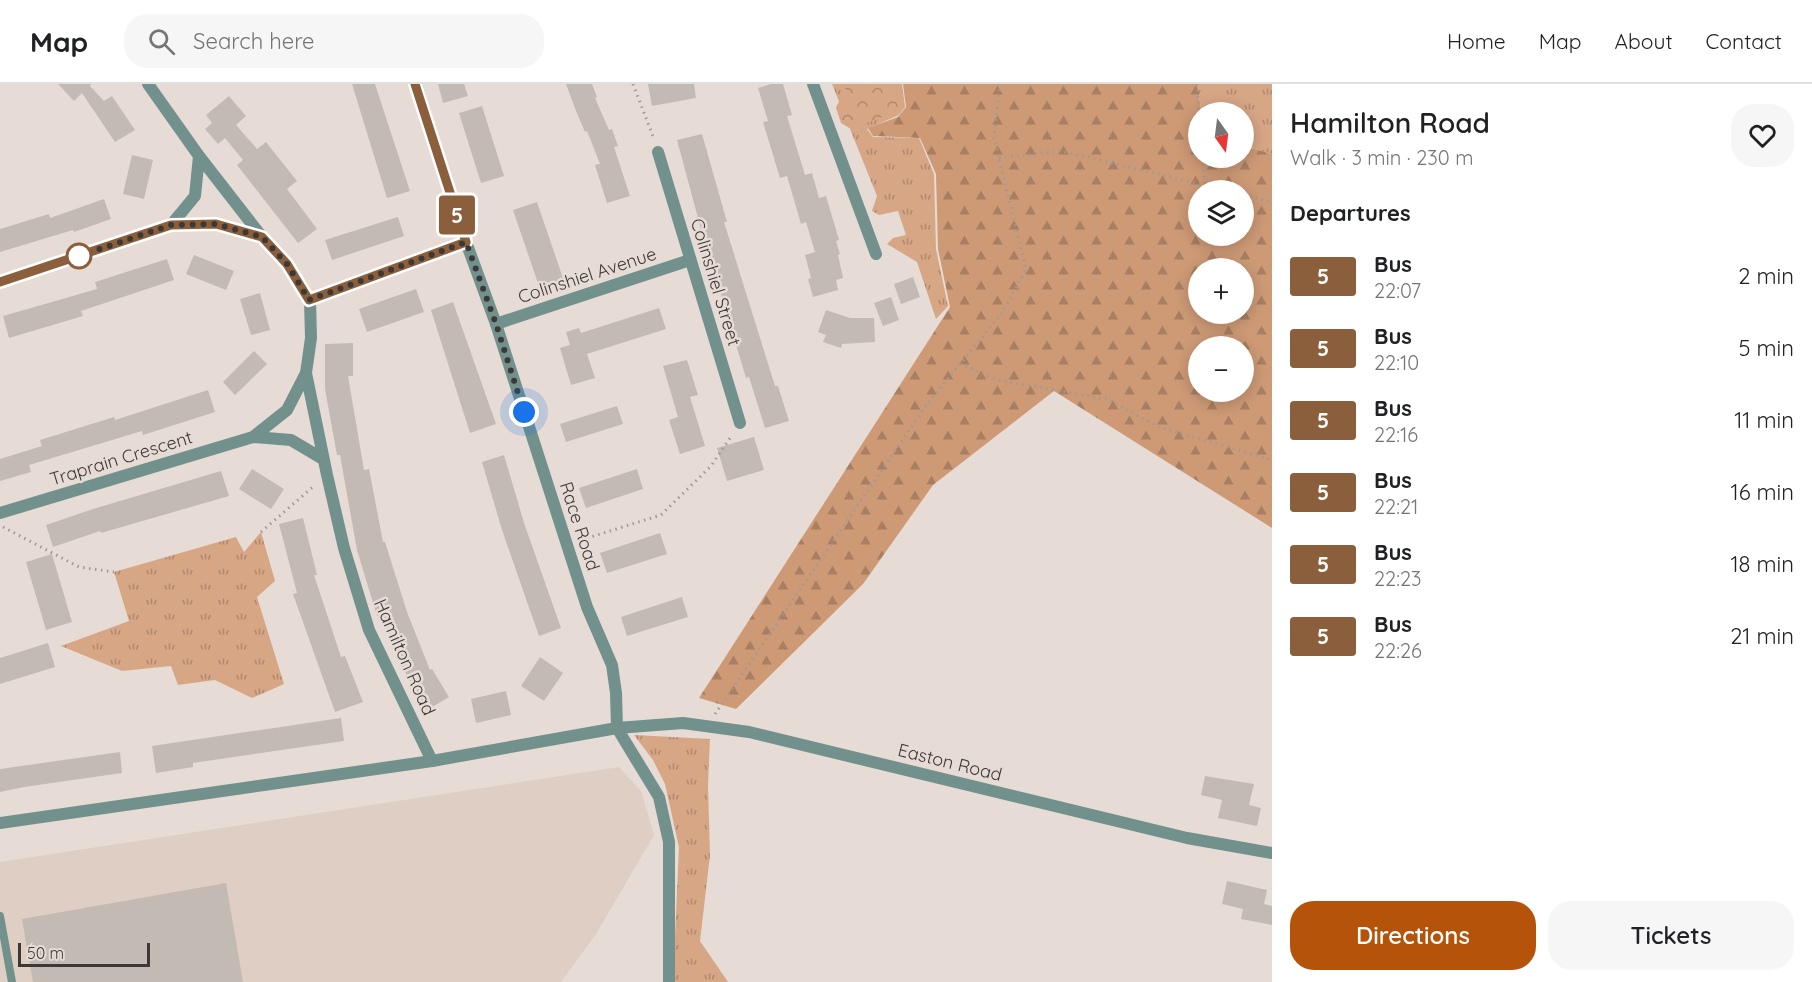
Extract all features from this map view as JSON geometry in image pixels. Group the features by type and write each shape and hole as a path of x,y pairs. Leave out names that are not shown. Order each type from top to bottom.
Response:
{"street":[{"name":"Hamilton Road","path":"148,84 199,156 262,237 287,264 309,300 311,338 306,374 344,548 369,630 432,761"},
{"name":"Race Road","path":"416,84 587,607 612,665 617,728 659,797 669,842 669,982"},
{"path":"813,84 876,254"},
{"name":"Colinshiel Street","path":"658,152 740,423"},
{"path":"171,225 195,196 199,156"},
{"path":"0,282 171,225 216,224 262,237"},
{"path":"309,300 466,242"},
{"name":"Colinshiel Avenue","path":"496,324 690,260"},
{"name":"Traprain Crescent","path":"253,437 287,410 306,374"},
{"name":"Traprain Crescent","path":"0,513 253,437 291,440 324,459"},
{"name":"Easton Road","path":"0,823 432,761 617,728 683,723 749,732 1187,838 1272,853"}],"lane":[{"path":"0,916 12,982"}],"path":[{"path":"633,84 658,152"},
{"path":"706,726 927,404 1002,313 1026,269 994,138 1000,84"},
{"path":"1197,84 1198,102"},
{"path":"999,158 1061,151 1188,182"},
{"path":"1254,198 1272,202"},
{"path":"960,364 998,380 1107,399 1159,427 1272,460"},
{"path":"567,544 661,515 711,466 740,423"},
{"path":"261,532 327,475"},
{"path":"0,525 79,567 114,572"}],"shaded area":[{"path":"619,767 641,791 654,835 596,934 561,982 0,982 0,862"}],"green space":[{"path":"832,84 902,84 905,107 899,115 867,129 873,137 919,138 934,174 936,249 948,306 936,319 917,262 887,244 893,238 906,235 898,211 879,215 872,211 877,196"},
{"path":"844,84 893,84 900,110 851,129 841,123 836,108 841,97 847,93"},
{"path":"903,84 1198,84 1200,102 1188,102 1188,168 1254,168 1254,149 1272,154 1272,528 1054,391 933,485 863,584 736,709 699,698 950,307 938,249 936,174 920,138 873,136 868,128 898,117 906,107"},
{"path":"1198,84 1272,84 1272,154 1254,149 1254,102 1200,102"},
{"path":"261,532 275,581 257,597 284,684 252,698 215,680 178,685 171,666 122,671 61,646 129,621 114,572 236,537 244,552"},
{"path":"634,735 710,739 708,785 710,855 700,941 728,982 673,982 679,847 665,784 653,760"}],"building":[{"path":"58,84 91,84 90,86 104,101 112,96 135,130 115,142 82,93 74,101"},
{"path":"352,84 375,84 410,191 387,198"},
{"path":"438,84 464,84 468,96 443,103"},
{"path":"566,84 592,84 597,97 595,98 609,130 612,129 618,146 614,147 630,196 607,203 595,165 600,164"},
{"path":"648,84 694,84 696,98 652,106"},
{"path":"771,84 783,84 792,115 787,116 805,175 812,173 819,198 826,196 839,240 836,241 843,278 836,280 838,290 813,297 805,255 815,252 806,222 801,224 787,176 780,178 763,122 768,121 758,88"},
{"path":"229,96 246,116 236,125 257,149 266,142 297,181 287,189 317,229 298,243 237,165 243,160 225,138 218,144 205,129 212,123 206,115"},
{"path":"482,106 504,176 481,183 459,113"},
{"path":"702,134 727,222 724,222 775,386 778,386 789,421 765,428 749,377 746,378 716,278 713,278 677,140"},
{"path":"132,155 153,160 144,199 123,194"},
{"path":"104,199 111,219 74,232 73,230 0,252 0,229 49,214 50,218"},
{"path":"537,202 565,284 541,292 513,210"},
{"path":"398,217 404,236 332,260 325,240"},
{"path":"194,255 234,271 226,290 186,274"},
{"path":"167,259 174,280 81,311 83,316 9,338 3,316 97,289 95,282"},
{"path":"913,277 920,297 901,304 894,284"},
{"path":"416,289 424,312 367,332 359,309"},
{"path":"260,293 270,330 251,335 240,299"},
{"path":"891,297 899,320 883,326 874,303"},
{"path":"453,302 496,424 470,433 431,310"},
{"path":"659,308 666,329 587,354 595,378 571,385 560,348 570,345 566,332 579,328 581,333"},
{"path":"826,310 850,318 874,318 875,342 842,344 841,348 823,342 826,335 818,332"},
{"path":"353,343 353,376 348,376 364,470 369,469 383,542 385,542 407,612 430,670 432,669 449,697 427,710 401,665 381,615 377,616 357,550 340,455 337,455 325,389 325,344"},
{"path":"254,351 267,364 235,395 223,382"},
{"path":"687,360 698,395 690,397 705,446 680,454 669,420 678,417 663,366"},
{"path":"208,390 215,412 143,435 142,431 29,465 31,472 0,481 0,459 42,446 40,440 114,417 115,420"},
{"path":"617,406 623,424 566,442 560,424"},
{"path":"754,437 764,470 727,481 717,448"},
{"path":"504,455 524,523 561,628 539,636 502,530 482,462"},
{"path":"252,469 284,489 271,509 239,489"},
{"path":"637,469 643,489 586,508 579,488"},
{"path":"221,471 229,496 101,533 100,531 53,547 46,525"},
{"path":"303,518 317,575 314,575 341,657 345,656 363,702 335,712 293,594 297,593 279,524"},
{"path":"660,533 667,554 607,573 600,553"},
{"path":"52,554 72,622 46,630 26,562"},
{"path":"682,597 688,617 627,636 621,617"},
{"path":"48,643 55,667 0,684 0,658"},
{"path":"540,657 563,673 544,701 521,686"},
{"path":"506,691 511,715 476,723 471,699"},
{"path":"341,718 344,741 193,763 193,767 156,773 152,746"},
{"path":"120,752 122,773 0,792 0,769"},
{"path":"1205,776 1254,784 1249,805 1261,808 1257,826 1218,818 1222,800 1201,795"},
{"path":"1227,881 1267,890 1264,904 1272,906 1272,925 1241,919 1243,909 1222,904"},
{"path":"226,883 243,982 33,982 22,919"}],"bus line":[{"name":"5","path":"0,282 171,225 216,224 262,237 287,264 309,300 466,242 415,84"}],"route":[{"path":"79,256 171,225 216,224 262,237 287,264 309,300 466,242 496,324 524,412"}]}
